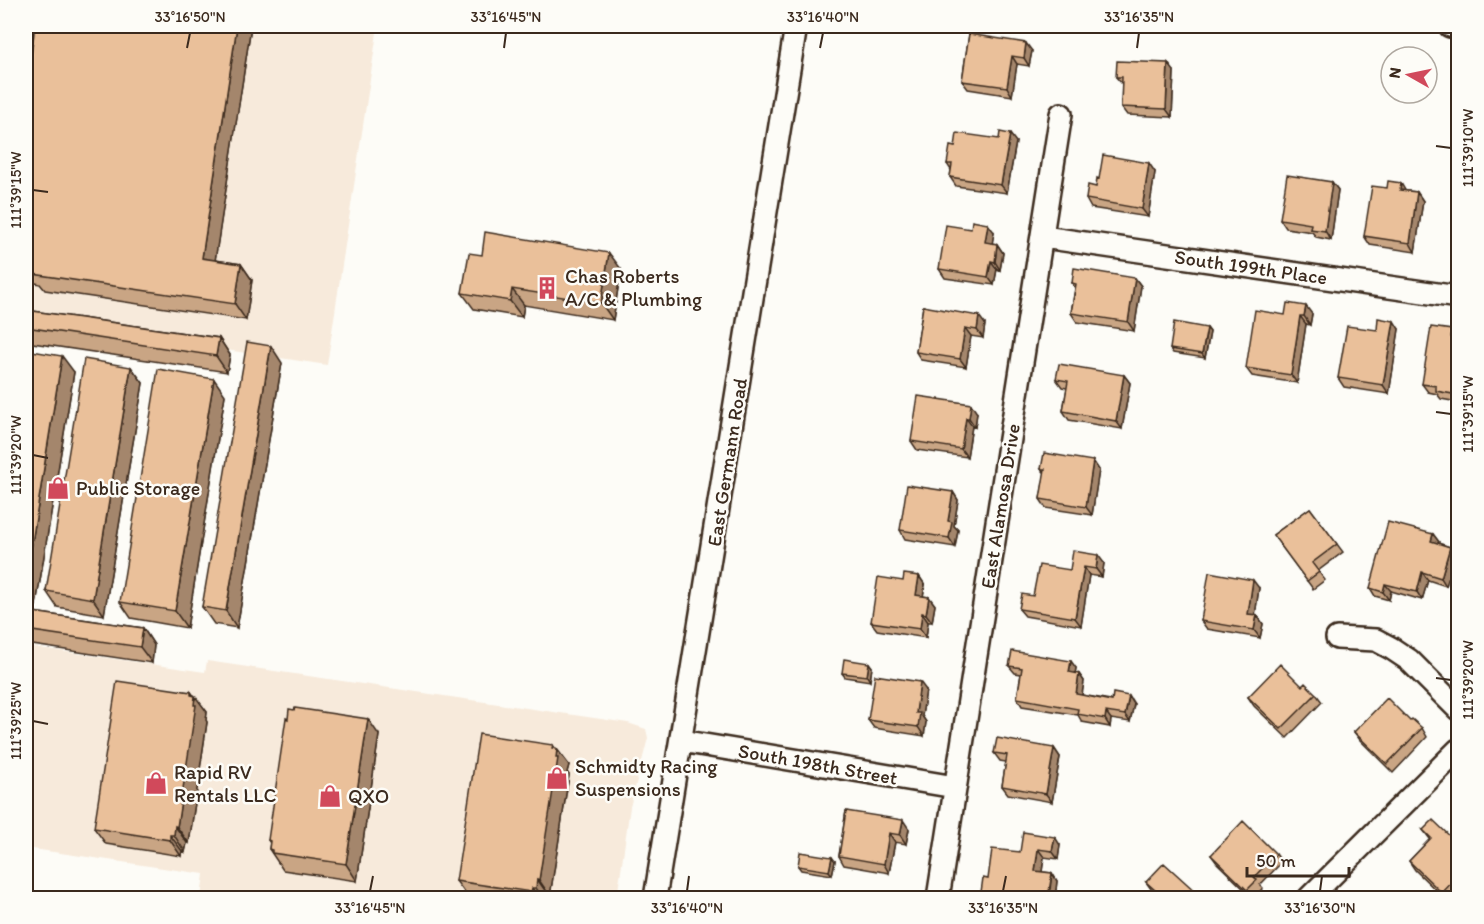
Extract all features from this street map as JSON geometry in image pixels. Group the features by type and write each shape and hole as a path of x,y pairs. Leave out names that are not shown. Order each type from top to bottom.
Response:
{"street":[{"name":"East Germann Road","path":"655,898 796,26"},
{"path":"1450,26 1458,27"},
{"name":"East Alamosa Drive","path":"938,898 1061,114"},
{"name":"South 199th Place","path":"1043,237 1458,297"},
{"path":"1337,638 1376,640 1391,648 1409,660 1458,709"},
{"name":"South 198th Street","path":"681,741 955,787"},
{"path":"1309,898 1458,750"}],"shaded area":[{"path":"26,26 378,26 327,365 26,320"},
{"path":"26,646 205,672 207,661 628,723 646,729 648,738 630,807 617,898 201,898 204,874 26,848"}],"building":[{"path":"35,26 237,26 202,258 241,264 235,304 33,274 34,268 26,267 26,92"},
{"path":"969,34 1026,43 1024,58 1012,56 1007,87 962,81"},
{"path":"1117,61 1168,63 1166,109 1121,107 1122,77 1116,77"},
{"path":"1000,132 1010,134 1001,185 950,177 952,164 947,164 950,146 955,147 957,133 999,139"},
{"path":"1103,155 1149,163 1142,209 1086,199 1088,185 1096,187"},
{"path":"1287,175 1332,182 1325,231 1310,229 1311,224 1280,219"},
{"path":"1388,181 1401,183 1400,190 1417,192 1410,243 1364,236 1372,186 1387,188"},
{"path":"1458,206 1458,251 1452,250"},
{"path":"972,221 988,224 985,242 997,244 995,262 991,261 988,277 939,269 946,225 971,229"},
{"name":"Chas Roberts A/C & Plumbing","path":"485,232 609,253 601,303 512,289 510,301 462,293 469,253 482,255"},
{"path":"1074,268 1135,278 1128,322 1071,313 1076,284 1072,283"},
{"path":"1287,303 1306,306 1304,316 1300,316 1291,375 1246,368 1255,310 1285,315"},
{"path":"923,306 979,316 977,330 965,328 960,359 916,352"},
{"path":"26,310 219,338 216,356 26,327"},
{"path":"1378,318 1394,321 1383,385 1338,378 1347,326 1377,330"},
{"path":"1174,322 1207,328 1202,354 1170,349"},
{"path":"1431,327 1452,330 1451,337 1458,339 1458,390 1453,389 1453,394 1436,391 1436,386 1422,384"},
{"path":"247,342 271,346 226,611 202,607"},
{"path":"26,350 62,356 26,580"},
{"path":"84,359 131,367 93,599 46,591"},
{"path":"1059,364 1124,375 1116,421 1063,411 1068,381 1056,379"},
{"path":"158,369 214,379 175,611 120,602"},
{"path":"918,396 971,404 969,418 966,418 961,449 911,441"},
{"path":"1044,453 1093,461 1086,507 1040,499 1045,469 1041,469"},
{"path":"907,485 953,492 948,521 952,522 949,538 900,530"},
{"path":"1310,508 1337,544 1312,563 1319,572 1307,581 1273,535"},
{"path":"1388,522 1433,534 1431,541 1450,547 1441,578 1422,572 1417,592 1385,584 1383,592 1370,588"},
{"path":"1073,551 1098,555 1096,569 1084,567 1075,618 1019,609 1022,594 1033,596 1039,565 1070,570"},
{"path":"1209,572 1253,580 1248,614 1257,615 1254,630 1201,621"},
{"path":"904,574 919,576 916,595 929,597 926,614 922,613 920,629 871,622 878,577 903,581"},
{"path":"26,611 143,628 140,647 26,630"},
{"path":"1012,651 1071,661 1069,672 1079,674 1076,694 1112,701 1113,693 1129,696 1125,715 1106,712 1105,719 1077,714 1078,709 1017,698 1022,668 1009,666"},
{"path":"844,659 869,663 867,676 842,673"},
{"path":"1280,664 1302,686 1305,683 1316,694 1281,729 1248,697"},
{"path":"875,675 920,682 916,713 920,713 918,727 868,720"},
{"name":"Rapid RV Rentals LLC","path":"117,681 191,692 191,695 195,696 194,705 196,705 177,827 175,826 174,835 170,835 170,840 94,828"},
{"path":"1387,698 1410,721 1412,719 1422,728 1387,764 1354,732"},
{"name":"QXO","path":"295,708 368,719 346,864 272,853 269,849 270,841 268,840 286,718 288,719 289,709 294,710"},
{"path":"479,734 553,745 552,748 557,749 556,758 558,758 539,880 537,879 536,888 532,888 531,892 456,881"},
{"path":"997,738 1054,748 1046,794 1002,786 1007,755 994,753"},
{"path":"846,811 903,820 900,835 889,833 884,864 839,856"},
{"path":"1433,820 1458,844 1458,876 1442,893 1409,861 1431,838 1423,830"},
{"path":"1243,821 1276,854 1254,877 1257,880 1247,890 1211,855"},
{"path":"1023,832 1055,837 1052,851 1038,849 1035,871 1052,873 1048,898 1031,896 1023,898 981,892 983,878 988,879 992,849 1020,852"},
{"path":"800,852 832,857 829,871 798,866"},
{"path":"1164,863 1197,893 1192,898 1164,898 1146,882"}],"place":[{"name":"Chas Roberts A/C & Plumbing","path":"547,288"},
{"name":"Public Storage","path":"58,488"},
{"name":"Schmidty Racing Suspensions","path":"557,778"},
{"name":"Rapid RV Rentals LLC","path":"156,783"},
{"name":"QXO","path":"330,796"}]}
